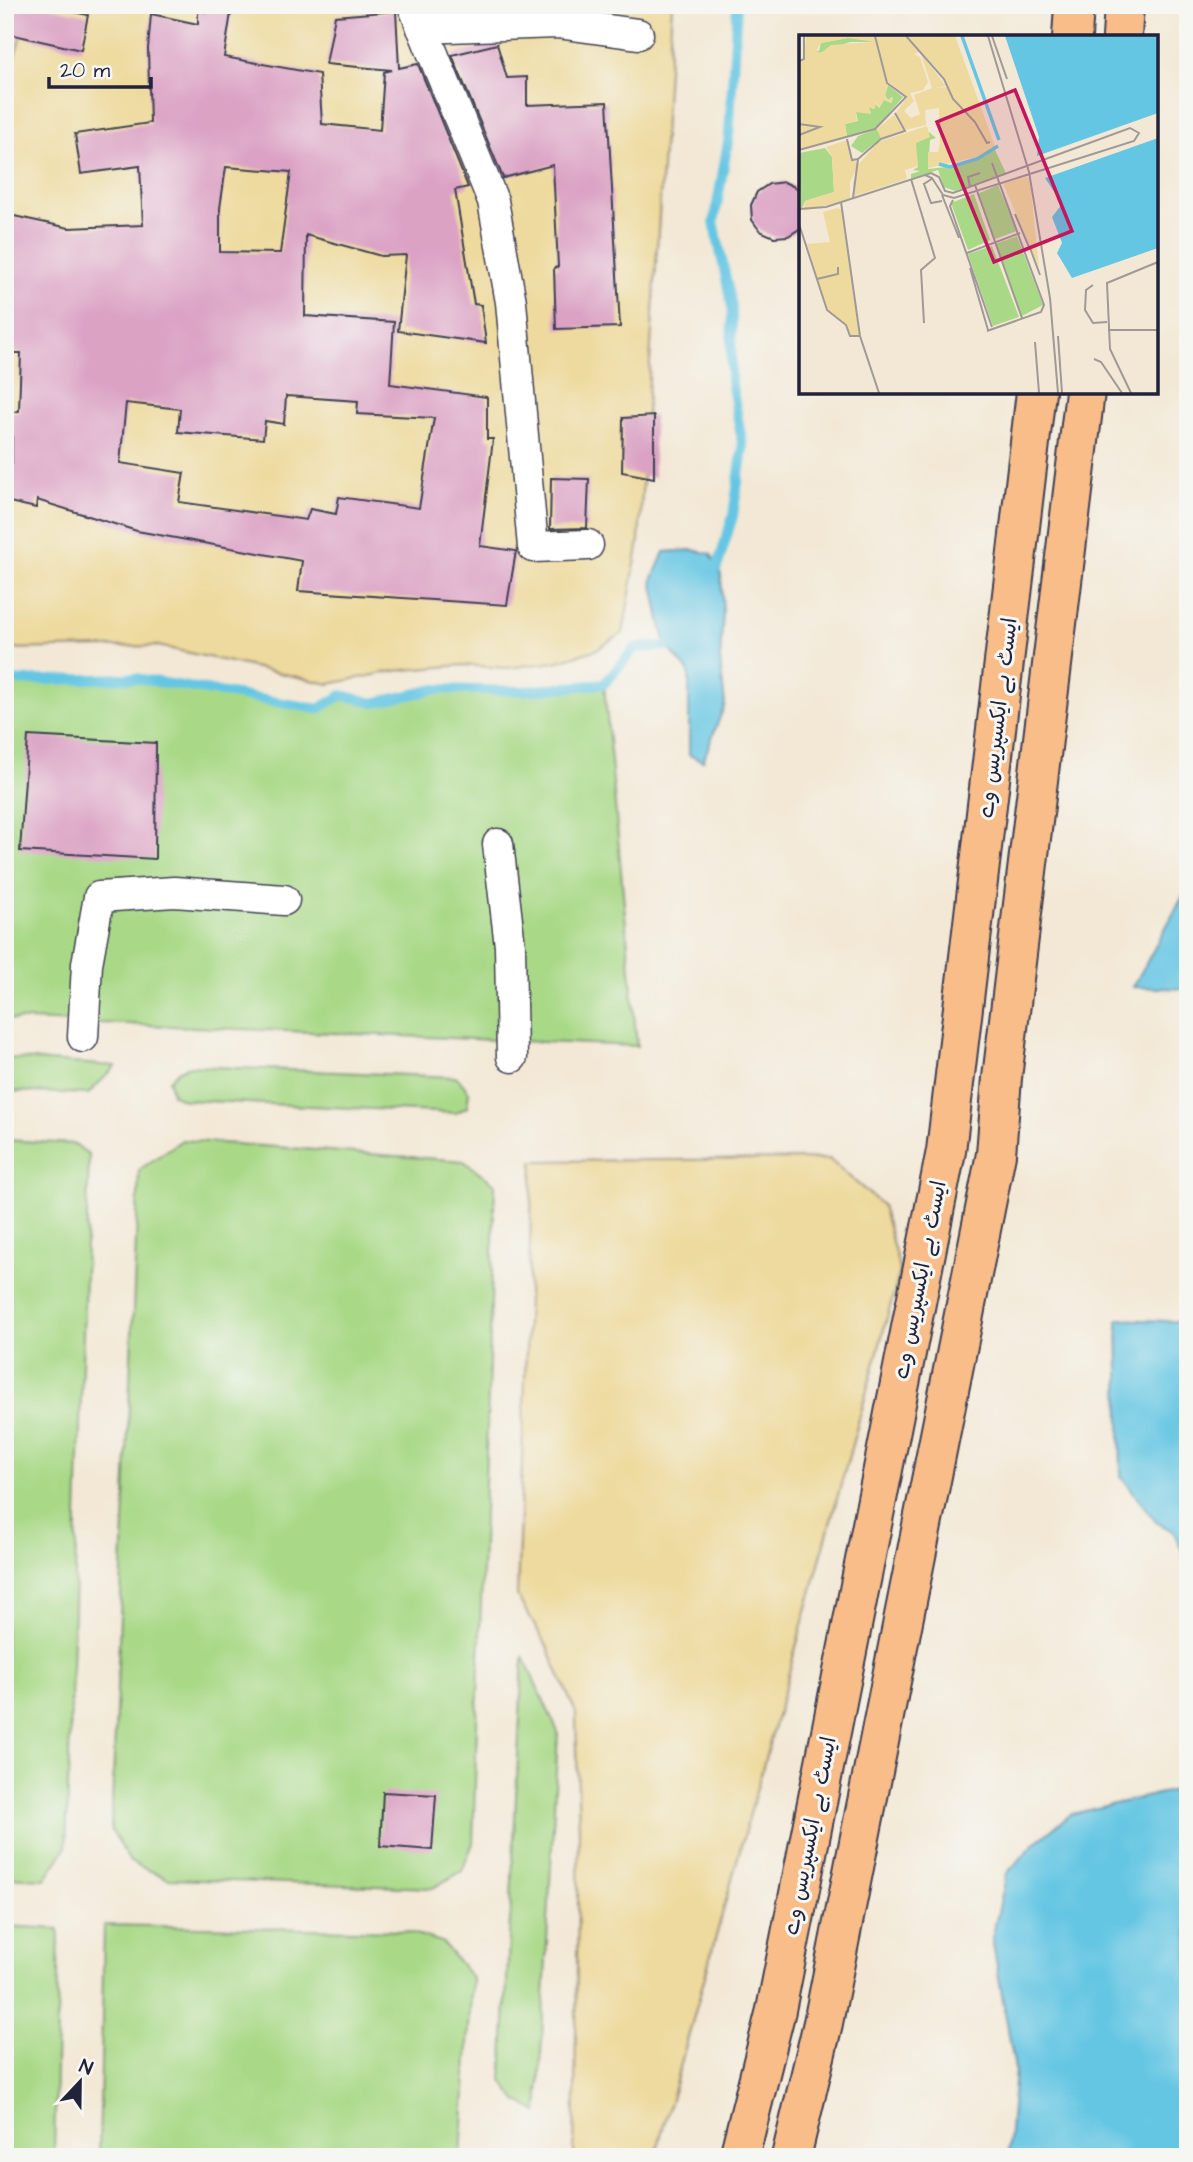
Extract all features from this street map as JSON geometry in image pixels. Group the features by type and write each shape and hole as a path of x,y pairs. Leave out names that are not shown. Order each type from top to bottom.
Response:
{"main road":[{"path":"1072,35 1074,5"},
{"path":"1122,35 1125,5"},
{"name":"ایسٹ بے ایکسپریس وے","path":"740,2157 776,2010 946,1152 1036,394"},
{"path":"791,2157 823,2023 996,1154 1002,1078 1085,394"}],"street":[{"path":"588,545 533,547 511,302 493,201 417,17 556,23 638,33"},
{"path":"498,844 510,946 512,1057"},
{"path":"83,1037 87,964 99,897 174,892 284,900"}],"green space":[{"path":"135,678 319,709 342,695 374,703 436,689 523,691 604,684 637,1046 5,1019 5,681"},
{"path":"5,1058 116,1066 88,1094 5,1091"},
{"path":"190,1066 457,1077 469,1092 467,1107 456,1113 184,1100 172,1094 169,1080 179,1070"},
{"path":"5,1140 75,1144 89,1155 66,1848 45,1879 5,1877"},
{"path":"182,1140 464,1161 495,1184 473,1843 462,1871 433,1888 169,1879 130,1862 111,1829 139,1170"},
{"path":"523,1656 558,1732 538,2112 518,2102 502,2081"},
{"path":"104,1925 406,1931 442,1942 472,1978 461,2157 99,2157"},
{"path":"5,1926 59,1929 54,2157 5,2157"}],"sand":[{"path":"31,5 672,5 639,541 623,633 595,650 555,662 507,668 463,665 394,671 329,684 158,646 5,649 5,86"},
{"path":"829,1159 882,1205 900,1271 655,2157 574,2157 579,1834 576,1713 547,1646 517,1596 533,1161"}],"water":[{"path":"693,550 711,554 721,575 723,614 720,660 725,704 703,761 689,755 689,672 667,646 652,580 664,552"},
{"path":"1188,887 1188,989 1133,987"},
{"path":"1118,1319 1188,1322 1188,1591 1183,1552 1173,1531 1156,1522 1121,1476"},
{"path":"1188,1780 1188,2157 1008,2157 1015,2069 992,1938 1007,1873 1035,1843 1071,1814 1179,1789"}],"building":[{"path":"5,5 41,5 88,15 81,50 5,33"},
{"path":"198,11 231,13 224,57 319,74 322,124 380,130 384,72 392,70 326,64 335,16 396,11 399,68 418,64 468,187 455,190 474,304 481,305 486,343 398,331 406,255 381,256 306,235 305,316 394,322 390,384 487,397 487,439 493,439 480,546 516,551 507,605 298,591 302,561 137,531 37,500 36,508 5,501 5,461 12,463 12,412 19,411 21,353 5,353 5,214 69,228 143,225 140,166 81,174 75,134 150,123 148,49 151,14 198,24","holes":["226,167 291,172 280,253 220,252 220,208","286,396 358,401 357,414 434,418 419,508 339,497 336,514 310,509 306,520 179,502 184,473 120,463 126,403 180,409 178,432 263,439 265,421 284,424"]},
{"path":"497,44 507,78 527,77 527,105 607,102 620,327 556,329 554,268 558,267 553,165 503,178 452,55"},
{"path":"784,182 799,189 799,229 788,236 774,237 760,231 752,220 751,205 757,192 769,184"},
{"path":"654,416 654,478 622,472 623,418"},
{"path":"551,478 589,479 587,528 550,529"},
{"path":"28,736 156,743 155,859 20,851"},
{"path":"383,1792 436,1795 432,1850 380,1846"}],"waterway":[{"path":"717,568 733,516 743,447 731,380 732,307 714,222 729,136 737,5"},
{"path":"5,681 135,678 319,709 342,695 374,703 436,689 524,691 604,684 635,648 667,646"}]}
